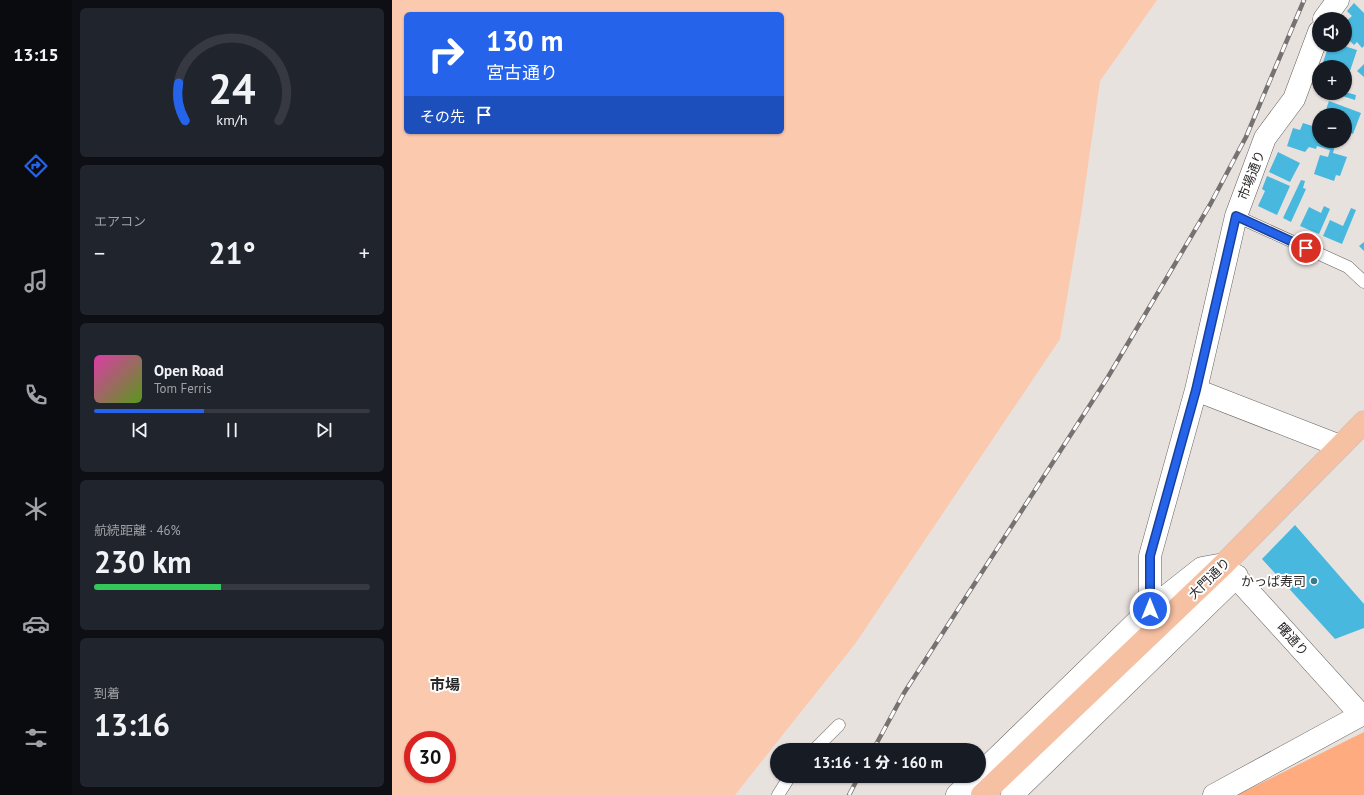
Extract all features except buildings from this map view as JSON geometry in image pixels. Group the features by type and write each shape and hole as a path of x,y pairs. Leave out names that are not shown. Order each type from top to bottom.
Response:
{"highway":[{"name":"大門通り","path":"982,795 1022,756 1231,570 1340,446 1364,422"}],"street":[{"path":"1329,12 1338,0"},
{"name":"市場通り","path":"1150,609 1150,556 1196,390 1236,216 1265,138 1294,99 1312,51"},
{"path":"1196,390 1340,446"},
{"path":"986,767 1150,609 1202,568 1231,570"},
{"path":"1012,795 1231,570"},
{"name":"曙通り","path":"1231,570 1363,714"},
{"path":"1214,795 1363,714"},
{"path":"957,795 970,783"}],"lane":[{"path":"1236,216 1348,267 1364,282"},
{"path":"821,743 839,725"},
{"path":"778,795 786,783"}],"shaded area":[{"path":"392,0 1157,0 1100,81 1081,215 1060,339 855,644 776,743 770,743 770,751 735,795 392,795"},
{"path":"1364,732 1364,795 1237,795"}],"railway":[{"path":"877,743 904,693 1108,377 1211,203 1246,137 1304,0"},
{"path":"849,795 855,783"}],"place":[{"name":"かっぱ寿司","path":"1314,581"}],"district":[{"name":"市場","path":"445,685"}],"route":[{"path":"1150,609 1150,556 1196,390 1236,216 1306,248"}]}
